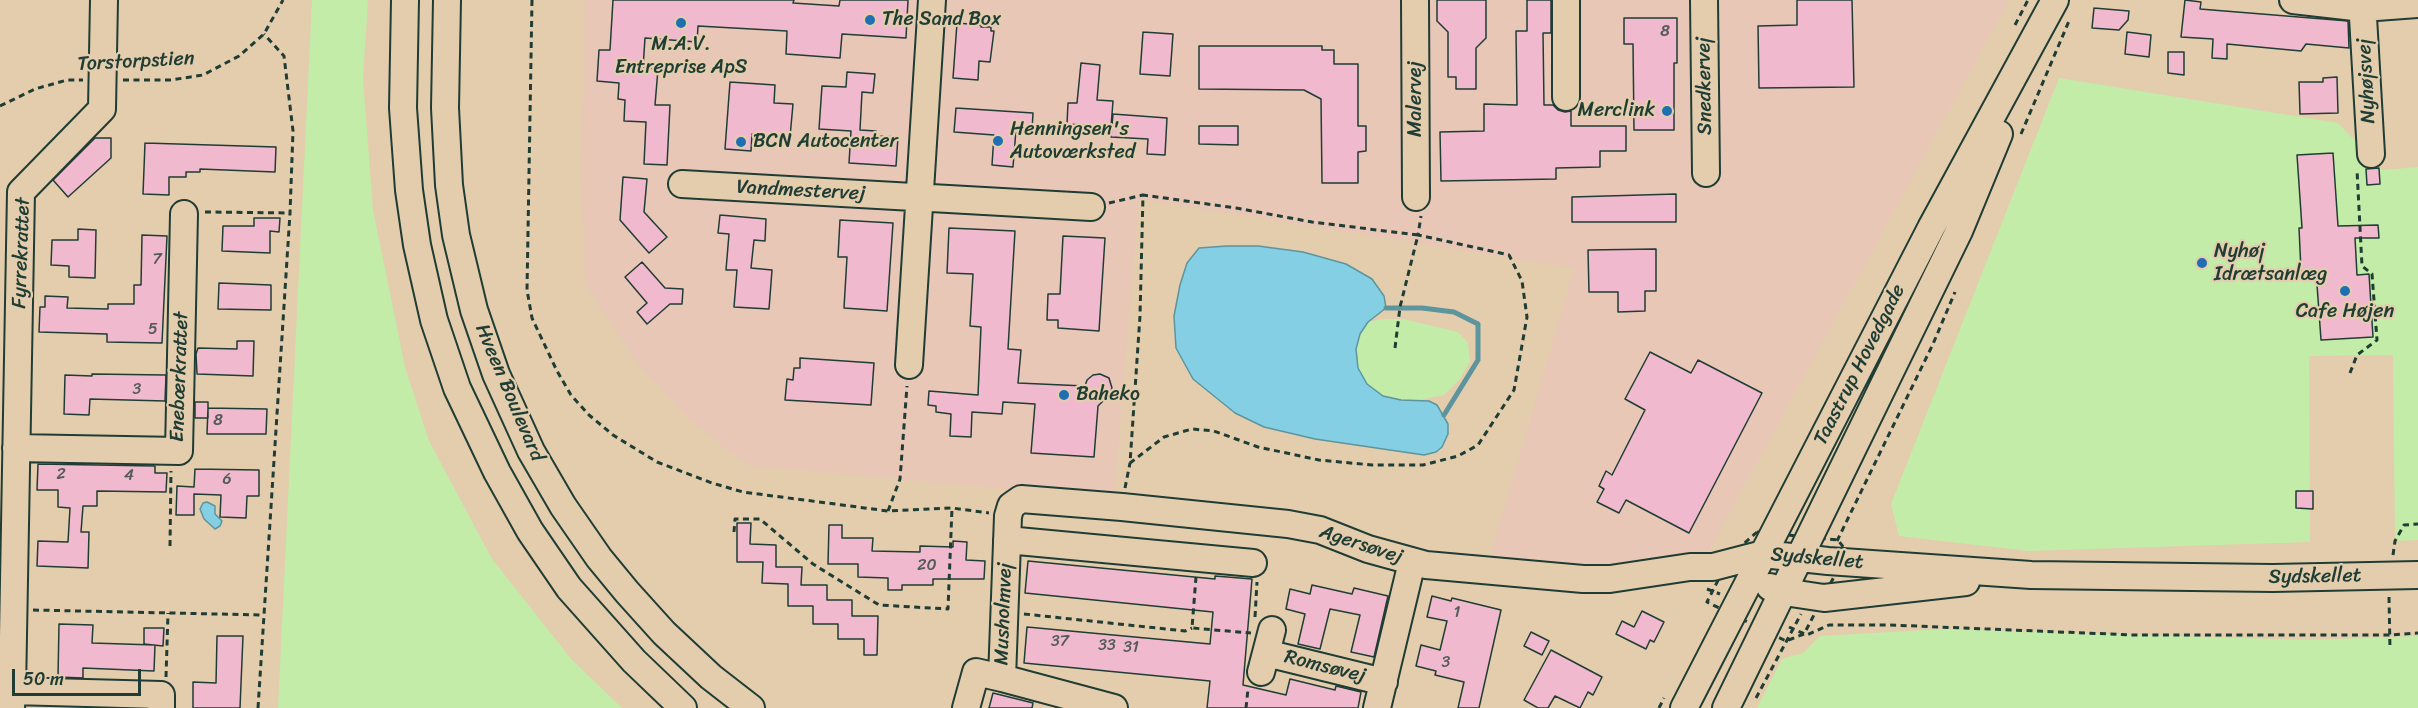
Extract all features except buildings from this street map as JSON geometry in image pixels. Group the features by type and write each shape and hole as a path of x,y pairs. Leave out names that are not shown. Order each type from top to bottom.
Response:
{"street":[{"path":"103,80 104,0"},
{"path":"405,0 403,108 409,190 417,245 434,320 457,388 507,492 530,531 569,588 634,661 683,708"},
{"name":"Hveen Boulevard","path":"447,0 445,108 449,185 456,235 474,310 496,374 531,451 563,506 599,558 664,633 711,677 752,708"},
{"path":"909,365 932,0"},
{"name":"Malervej","path":"1414,0 1416,197"},
{"path":"1566,0 1566,96"},
{"name":"Snedkervej","path":"1704,0 1707,173"},
{"name":"Taastrup Hovedgade","path":"1684,708 1734,597 1763,554 1931,228 2055,0"},
{"path":"2293,0 2418,4"},
{"name":"Nyhøjsvej","path":"2363,4 2372,154"},
{"name":"Taastrup Hovedgade","path":"1726,708 1772,619 1959,231 2043,25"},
{"name":"Fyrrekrattet","path":"11,699 7,610 16,447 9,364 10,320 21,192 102,110 103,80"},
{"name":"Vandmestervej","path":"682,184 1092,207"},
{"name":"Enebærkrattet","path":"16,447 179,451 184,214"},
{"name":"Agersøvej","path":"1009,521 1021,499 1122,507 1288,524 1320,530 1368,549 1412,562 1583,579 1610,579 1690,567 1708,578"},
{"path":"1009,521 1198,558 1253,563"},
{"name":"Musholmvej","path":"1009,521 1002,678 1114,708"},
{"name":"Sydskellet","path":"1708,578 1763,554 2031,575 2273,578 2418,574"},
{"name":"Romsøvej","path":"1377,708 1412,562"},
{"name":"Sydskellet","path":"1708,578 1734,597 1784,592 1824,598 2031,575"},
{"name":"Romsøvej","path":"1261,642 1383,682"},
{"path":"966,708 976,672 1002,678"},
{"path":"11,699 161,702"}],"path":[{"name":"Torstorpstien","path":"0,106 35,89 67,80 171,80 203,75 239,57 264,34 283,0"},
{"path":"532,0 527,290 532,318 557,371 571,394 589,415 613,435 657,462 680,472 743,492 888,511 952,508 1009,521"},
{"path":"258,708 290,213 293,131 284,56 264,34"},
{"path":"2350,373 2357,355 2377,340 2372,274 2362,266 2356,158 2372,154"},
{"path":"1092,207 1143,195 1236,208 1312,222 1418,235 1509,255 1522,281 1527,317 1514,390 1478,445 1458,456 1423,465 1372,465 1318,460 1258,447 1214,430 1192,429 1164,437 1130,463 1140,316 1143,195"},
{"path":"1395,348 1400,307 1422,215 1416,197"},
{"path":"184,214 196,212 290,213"},
{"path":"888,511 900,479 909,365"},
{"path":"170,546 171,451"},
{"path":"734,532 735,519 760,519 813,564 879,605 948,609 952,508"},
{"path":"1192,628 1198,558"},
{"path":"1005,612 1185,631 1192,628 1261,642 1258,590 1253,563"},
{"path":"1708,578 1734,597"},
{"path":"1707,602 1734,597"},
{"path":"1804,634 1824,598"},
{"path":"7,610 263,615"},
{"path":"161,702 166,687 168,613"},
{"path":"1772,619 1804,634"},
{"path":"1786,641 1829,625 1890,625 2134,635 2418,633"}],"shaded area":[{"path":"585,0 2009,0 1708,552 1592,567 1490,557 1574,268 1139,199 1114,499 747,465 689,419 637,363 585,284 581,171"}],"green space":[{"path":"312,0 368,0 363,78 373,210 405,367 429,441 492,559 572,660 622,708 278,708"},
{"name":"Nyhøj Idrætsanlæg","path":"2059,78 2338,123 2383,170 2418,167 2418,540 2395,541 2393,355 2309,356 2310,542 2028,551 1899,536 1891,504"},
{"path":"1403,319 1458,332 1468,343 1470,361 1460,379 1444,395 1419,400 1401,400 1383,396 1367,384 1358,368 1356,349 1360,334 1368,322"},
{"path":"1945,629 2307,640 2418,636 2418,708 1757,708 1782,659 1803,653 1820,636"}],"water":[{"path":"1258,246 1303,252 1346,264 1372,279 1384,296 1386,308 1368,322 1360,334 1356,349 1358,368 1367,384 1383,396 1401,400 1429,401 1437,405 1448,424 1448,434 1442,447 1436,452 1424,455 1315,439 1264,427 1235,413 1193,379 1176,348 1174,316 1180,285 1187,263 1199,248"},
{"path":"207,502 215,506 215,514 222,521 215,529 204,519 200,509 203,503"}],"waterway":[{"path":"1386,308 1422,308 1454,312 1478,324 1478,360 1444,415"}],"place":[{"name":"The Sand Box","path":"870,20"},
{"name":"M.A.V. Entreprise ApS","path":"681,23"},
{"name":"Merclink","path":"1667,111"},
{"name":"Henningsen's Autoværksted","path":"998,141"},
{"name":"BCN Autocenter","path":"741,142"},
{"name":"Nyhøj Idrætsanlæg","path":"2202,263"},
{"name":"Cafe Højen","path":"2345,291"},
{"name":"Baheko","path":"1064,395"}]}
